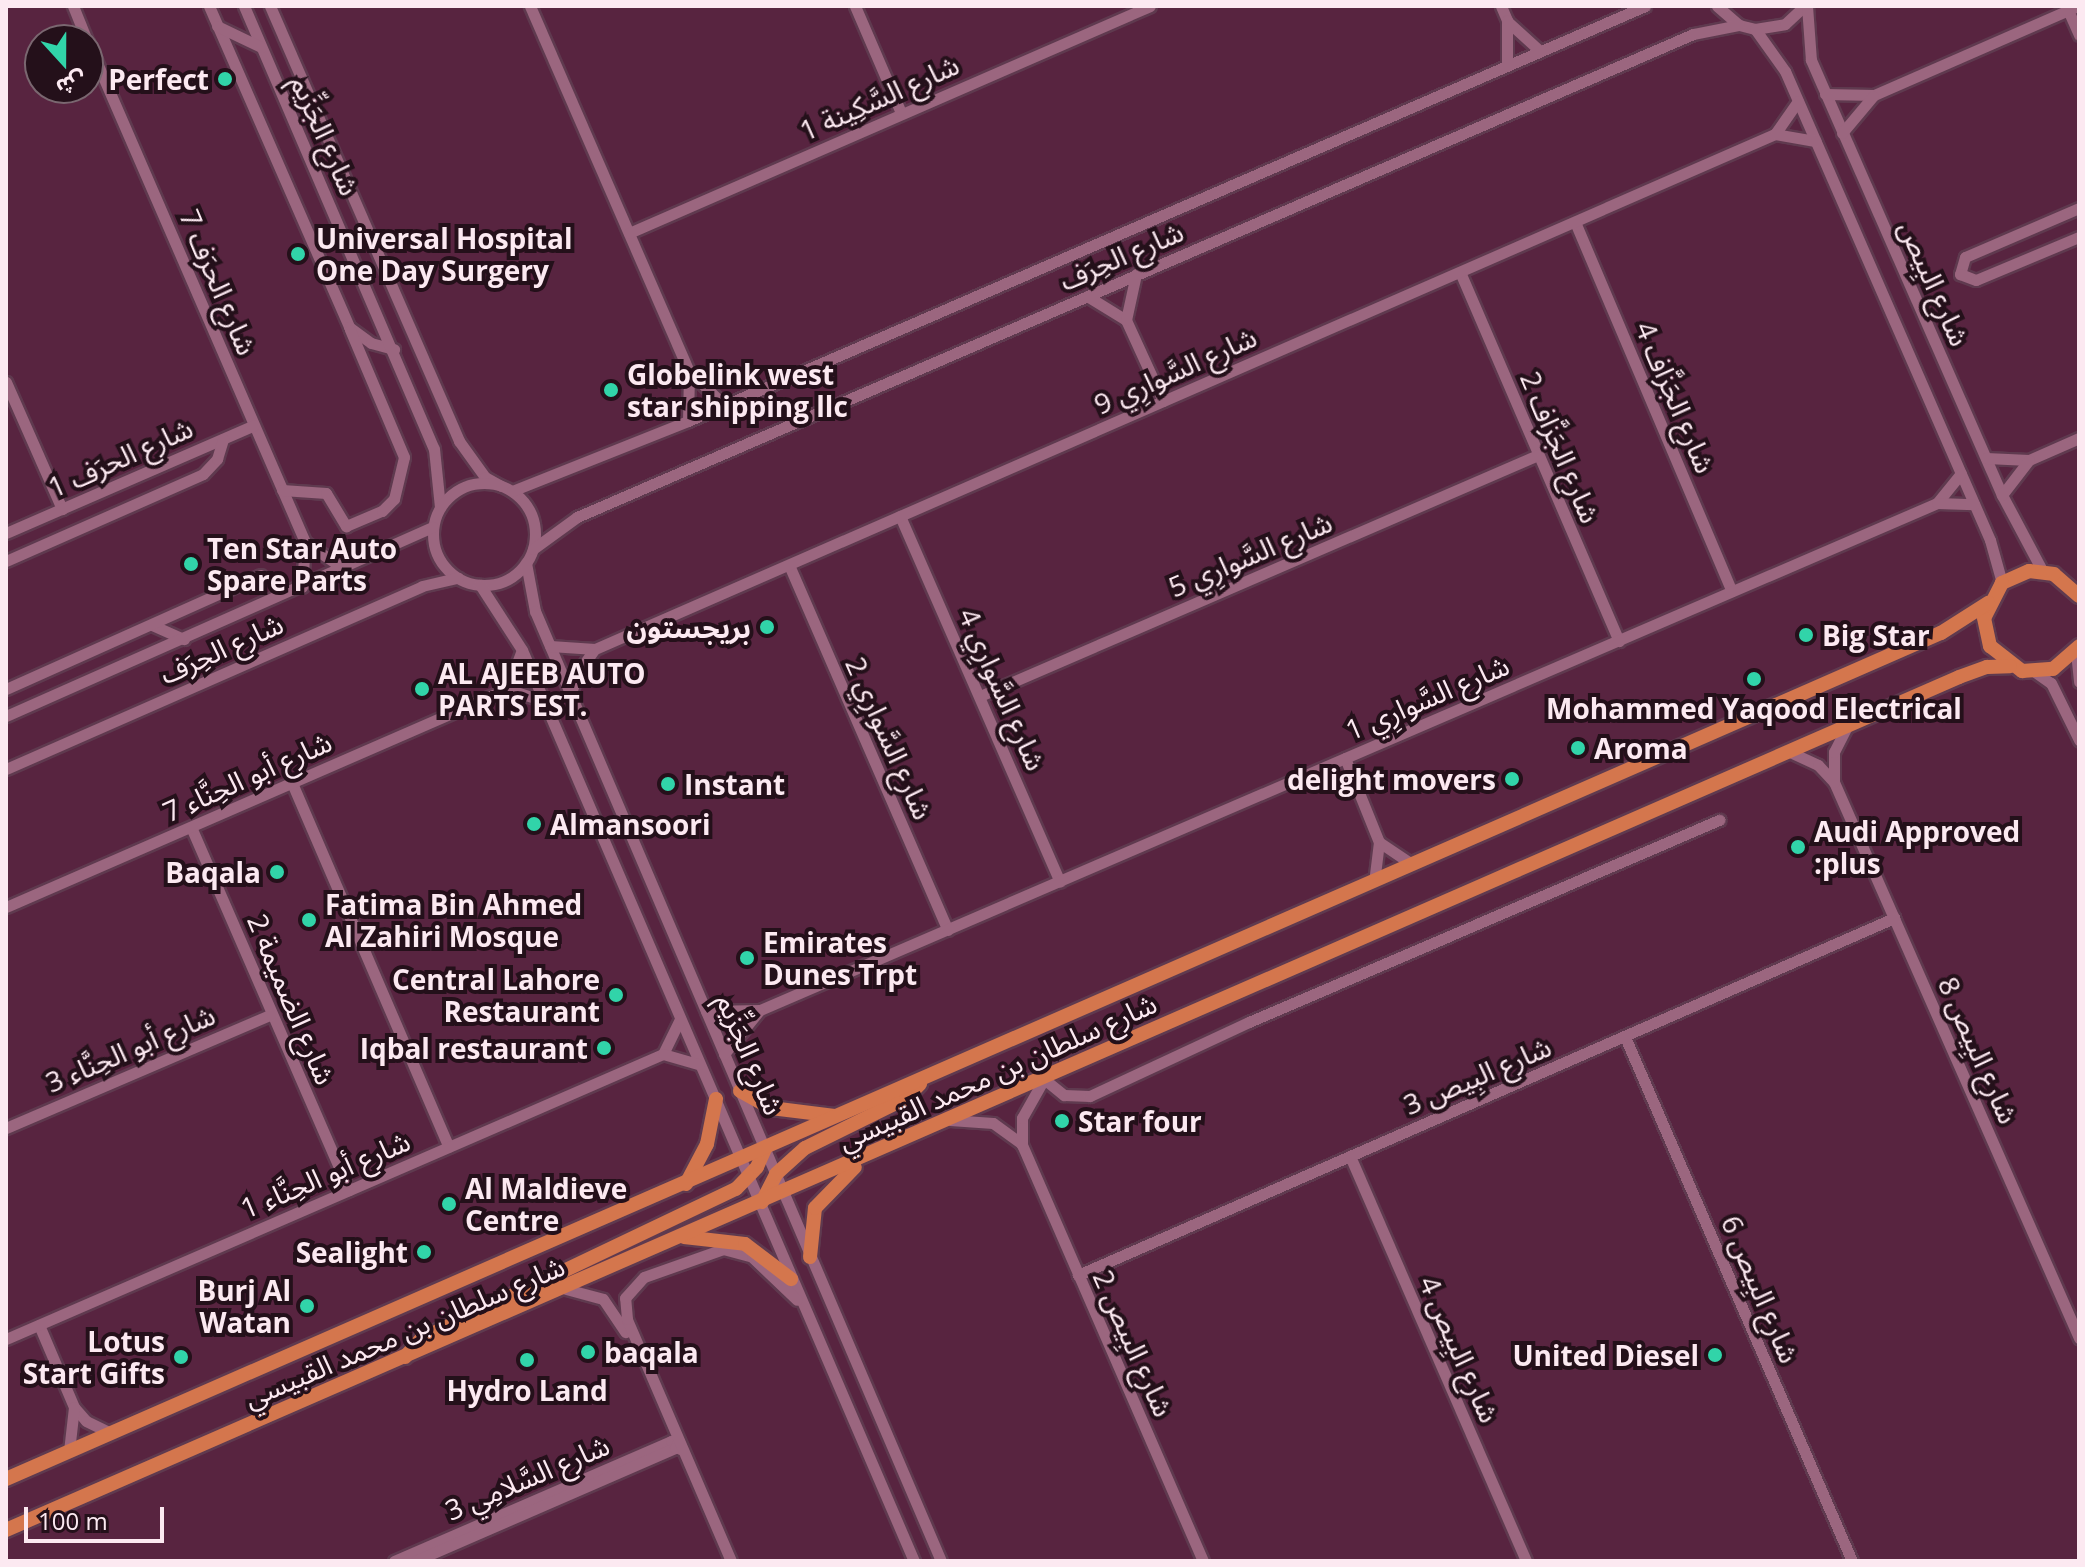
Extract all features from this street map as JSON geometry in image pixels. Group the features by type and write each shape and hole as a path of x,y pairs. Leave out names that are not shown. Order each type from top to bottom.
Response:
{"main road":[{"path":"2077,649 2053,669 2035,672 2010,666 1990,646 1985,632 1988,603 2002,583 2015,575 2043,572 2063,579 2079,596"},
{"path":"2063,579 2079,572"},
{"name":"شارع سلطان بن محمد القبيسي","path":"6,1479 744,1160 1941,633 1988,603"},
{"name":"شارع سلطان بن محمد القبيسي","path":"6,1530 566,1289 680,1236 785,1193 1847,727 1987,667 2010,666"},
{"path":"762,1202 776,1174 805,1148 906,1098 925,1078"},
{"path":"740,1091 771,1108 839,1116"},
{"path":"686,1184 707,1144 716,1099"},
{"path":"403,1360 421,1339 706,1205 750,1176 765,1149"},
{"path":"810,1257 815,1208 868,1156"},
{"path":"680,1236 745,1244 791,1279"}],"street":[{"path":"209,6 404,457 391,504 346,526 326,493 282,490"},
{"name":"شارع الجَزِّيم","path":"244,6 394,349 434,449 440,507"},
{"name":"شارع الجَزِّيم","path":"270,6 459,441 485,477 506,488"},
{"path":"530,6 689,371 724,405"},
{"path":"855,6 901,113"},
{"name":"شارع السَّكِينة 1","path":"629,233 1150,6"},
{"path":"1501,6 1507,20 1507,65"},
{"name":"شارع الحِرَف","path":"506,488 550,480 1645,6"},
{"path":"1717,6 1739,25 1755,29 1785,24 1806,6"},
{"name":"شارع البِيص","path":"1806,6 1811,60 1825,94 2002,495 2043,572"},
{"path":"1825,94 1874,95 2073,8 2079,35"},
{"path":"1507,20 1540,51"},
{"name":"شارع الحِرَف","path":"533,549 577,517 1136,274 1693,34 1739,25"},
{"path":"217,26 261,47"},
{"name":"شارع البِيص","path":"1755,29 1773,50 1798,101 1961,473 2002,583"},
{"name":"شارع الحرَف 7","path":"104,78 305,542 302,587"},
{"path":"1842,133 1874,95"},
{"path":"1775,134 1798,101"},
{"path":"1775,134 1800,134 1815,141"},
{"name":"شارع السَّوارِي 9","path":"550,646 595,649 1775,134"},
{"path":"2079,208 1965,257 1960,274 1976,280 2079,237"},
{"name":"شارع الجَزَّاف 4","path":"1575,222 1732,591"},
{"name":"شارع الجَزَّاف 2","path":"1460,272 1619,641"},
{"path":"1126,320 1136,274"},
{"path":"1087,296 1126,320 1163,401"},
{"path":"349,327 379,346 394,349"},
{"path":"361,356 379,346"},
{"path":"688,421 689,371"},
{"path":"6,382 62,509"},
{"name":"شارع الحرَف 1","path":"6,533 254,425"},
{"path":"1986,458 2029,460 2079,438"},
{"path":"6,561 203,474 217,459 223,439"},
{"name":"شارع السَّوارِي 5","path":"980,696 1538,455"},
{"path":"2002,495 2029,460"},
{"name":"شارع السَّوارِي 1","path":"1937,503 1961,473"},
{"path":"467,486 506,488 533,516 533,549 526,563 506,580 480,585 458,578 438,557 433,527 440,507 467,486"},
{"name":"شارع السَّوارِي 1","path":"706,1011 760,1010 1937,503 1974,504"},
{"name":"شارع السَّوارِي 4","path":"900,516 1060,882"},
{"name":"شارع الحِرَف","path":"6,716 433,527"},
{"path":"305,542 344,569"},
{"name":"شارع الجَزِّيم","path":"526,563 528,587 550,646 941,1561"},
{"name":"شارع السَّوارِي 2","path":"789,565 948,930"},
{"path":"6,689 261,575"},
{"name":"شارع الحِرَف","path":"6,769 422,586 458,578"},
{"name":"شارع الجَزِّيم","path":"480,585 522,650 699,1064 762,1202 800,1304 914,1561"},
{"path":"152,625 184,639"},
{"path":"571,693 582,665 595,649"},
{"path":"2077,649 2079,682"},
{"path":"522,650 507,689 523,690 543,702"},
{"path":"2035,672 2051,683 2079,740"},
{"name":"شارع أبو الحِنَّاء 7","path":"6,907 507,689"},
{"path":"1834,782 1834,752 1847,727"},
{"name":"شارع البِيص 8","path":"1790,752 1818,765 1834,782 2079,1338"},
{"path":"1345,758 1379,842 1374,881"},
{"path":"292,783 449,1147"},
{"path":"1022,1145 1022,1118 1044,1079 1064,1095 1090,1096 1249,1022 1719,820"},
{"name":"شارع الضميمة 2","path":"191,827 349,1190"},
{"path":"1379,842 1412,864"},
{"name":"شارع البِيص 3","path":"1078,1275 1894,918"},
{"name":"شارع السَّوارِي 1","path":"724,1054 760,1010"},
{"name":"شارع أبو الحِنَّاء 3","path":"6,1128 272,1014"},
{"path":"680,1019 663,1054 699,1064"},
{"name":"شارع البِيص 6","path":"1625,1037 1852,1561"},
{"name":"شارع أبو الحِنَّاء 1","path":"6,1339 663,1054"},
{"path":"950,1120 993,1123 1022,1145"},
{"name":"شارع البِيص 2","path":"1022,1145 1203,1561"},
{"name":"شارع البِيص 4","path":"1350,1156 1526,1561"},
{"path":"723,1561 625,1314 631,1287 700,1253 723,1249 752,1257 800,1304"},
{"path":"566,1289 597,1296 613,1308 731,1561"},
{"path":"39,1325 74,1407 86,1421 111,1433"},
{"path":"69,1451 74,1407"},
{"name":"شارع السَّلامِي 3","path":"394,1561 444,1544 676,1443"},
{"path":"444,1544 452,1561"},
{"name":"شارع السَّلامِي 3","path":"415,1561 444,1544"}],"shaded area":[{"path":"6,6 2079,6 2079,1561 6,1561"}],"place":[{"name":"Perfect","path":"225,79"},
{"name":"Universal Hospital One Day Surgery","path":"298,254"},
{"name":"Globelink west star shipping llc","path":"611,390"},
{"name":"Ten Star Auto Spare Parts","path":"191,564"},
{"name":"بريجستون","path":"767,627"},
{"name":"Big Star","path":"1806,635"},
{"name":"Mohammed Yaqood Electrical","path":"1754,679"},
{"name":"AL AJEEB AUTO PARTS EST.","path":"422,689"},
{"name":"Aroma","path":"1578,748"},
{"name":"delight movers","path":"1512,779"},
{"name":"Instant","path":"668,784"},
{"name":"Almansoori","path":"534,824"},
{"name":"Audi Approved :plus","path":"1798,847"},
{"name":"Baqala","path":"277,872"},
{"name":"Fatima Bin Ahmed Al Zahiri Mosque","path":"309,920"},
{"name":"Emirates Dunes Trpt","path":"747,958"},
{"name":"Central Lahore Restaurant","path":"616,995"},
{"name":"Iqbal restaurant","path":"604,1048"},
{"name":"Star four","path":"1062,1121"},
{"name":"Al Maldieve Centre","path":"449,1204"},
{"name":"Sealight","path":"424,1252"},
{"name":"Burj Al Watan","path":"307,1306"},
{"name":"baqala","path":"588,1352"},
{"name":"United Diesel","path":"1715,1355"},
{"name":"Lotus Start Gifts","path":"181,1357"},
{"name":"Hydro Land","path":"527,1360"}]}
